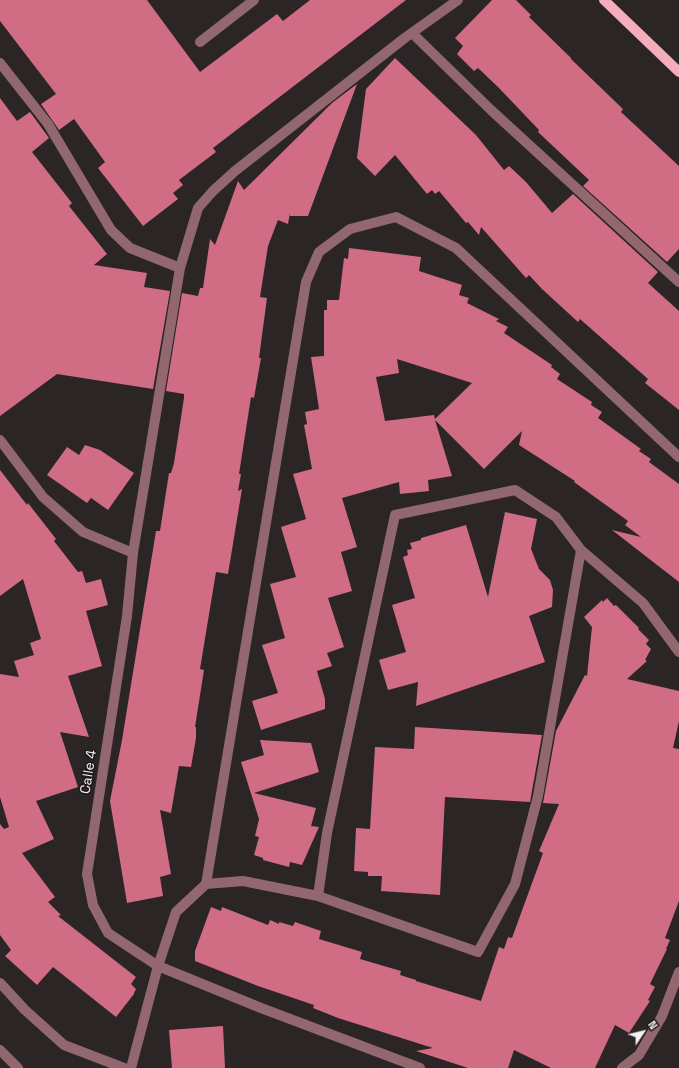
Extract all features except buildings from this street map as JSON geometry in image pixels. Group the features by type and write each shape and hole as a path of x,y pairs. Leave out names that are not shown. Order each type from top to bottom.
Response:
{"main road":[{"path":"604,0 679,72"}],"street":[{"path":"200,42 254,0"},
{"name":"Calle 4","path":"420,1068 261,1008 158,966 108,933 93,906 87,874 127,616 133,552 180,268 198,208 213,191 235,171 412,33 458,0"},
{"path":"412,33 492,111 679,282"},
{"path":"0,63 48,124 110,230 130,248 180,268"},
{"path":"130,1068 158,966 176,912 206,884 306,282 319,252 350,229 396,217 456,248 679,457"},
{"path":"0,440 43,498 83,532 133,552"},
{"path":"318,896 327,833 395,515 515,490 556,516 581,550 642,603 679,652"},
{"path":"206,884 243,881 318,896 478,952 515,884 538,796 581,550"},
{"path":"622,1068 639,1055 662,1016 679,972"},
{"path":"0,982 25,1010 64,1045 124,1068"},
{"path":"0,1050 18,1068"}]}
